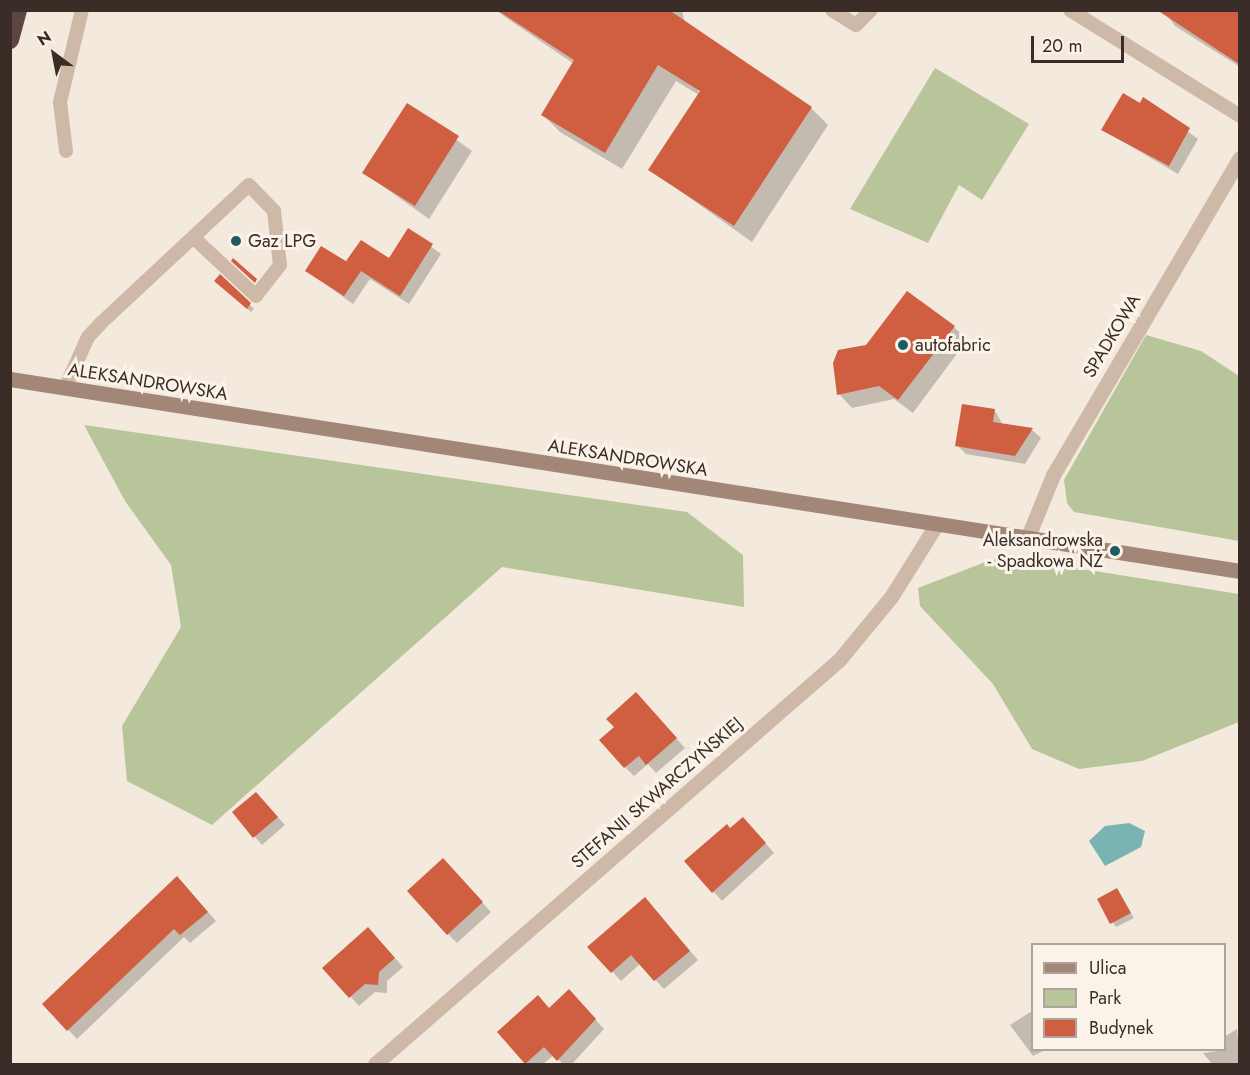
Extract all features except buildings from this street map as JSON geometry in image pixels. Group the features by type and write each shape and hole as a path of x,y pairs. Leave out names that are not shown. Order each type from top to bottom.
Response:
{"highway":[{"path":"10,40 18,10"}],"main road":[{"name":"ALEKSANDROWSKA","path":"10,379 936,525 1239,570"}],"street":[{"name":"SPADKOWA","path":"1027,539 1053,474 1239,159"},
{"name":"STEFANII SKWARCZYŃSKIEJ","path":"375,1065 839,660 891,597 936,525"}],"lane":[{"path":"66,151 60,102 82,10"},
{"path":"832,10 856,26 871,10"},
{"path":"1070,10 1239,116"},
{"path":"65,388 87,337 193,237 249,185 274,211 280,265 256,296 193,237"}],"green space":[{"path":"935,68 1029,124 982,200 959,185 928,243 850,209"},
{"path":"1146,335 1201,351 1239,376 1239,541 1074,512 1067,503 1064,480"},
{"path":"84,425 687,512 743,555 744,607 502,567 212,825 127,781 122,726 181,627 171,565 125,501"},
{"path":"1001,556 1239,594 1239,722 1142,761 1079,769 1032,749 993,684 920,606 918,588"}],"water":[{"path":"1129,823 1145,831 1141,847 1105,866 1089,841 1105,826"}],"place":[{"name":"Gaz LPG","path":"236,241"},
{"name":"autofabric","path":"903,345"},
{"name":"Aleksandrowska - Spadkowa NŻ","path":"1115,551"}]}
